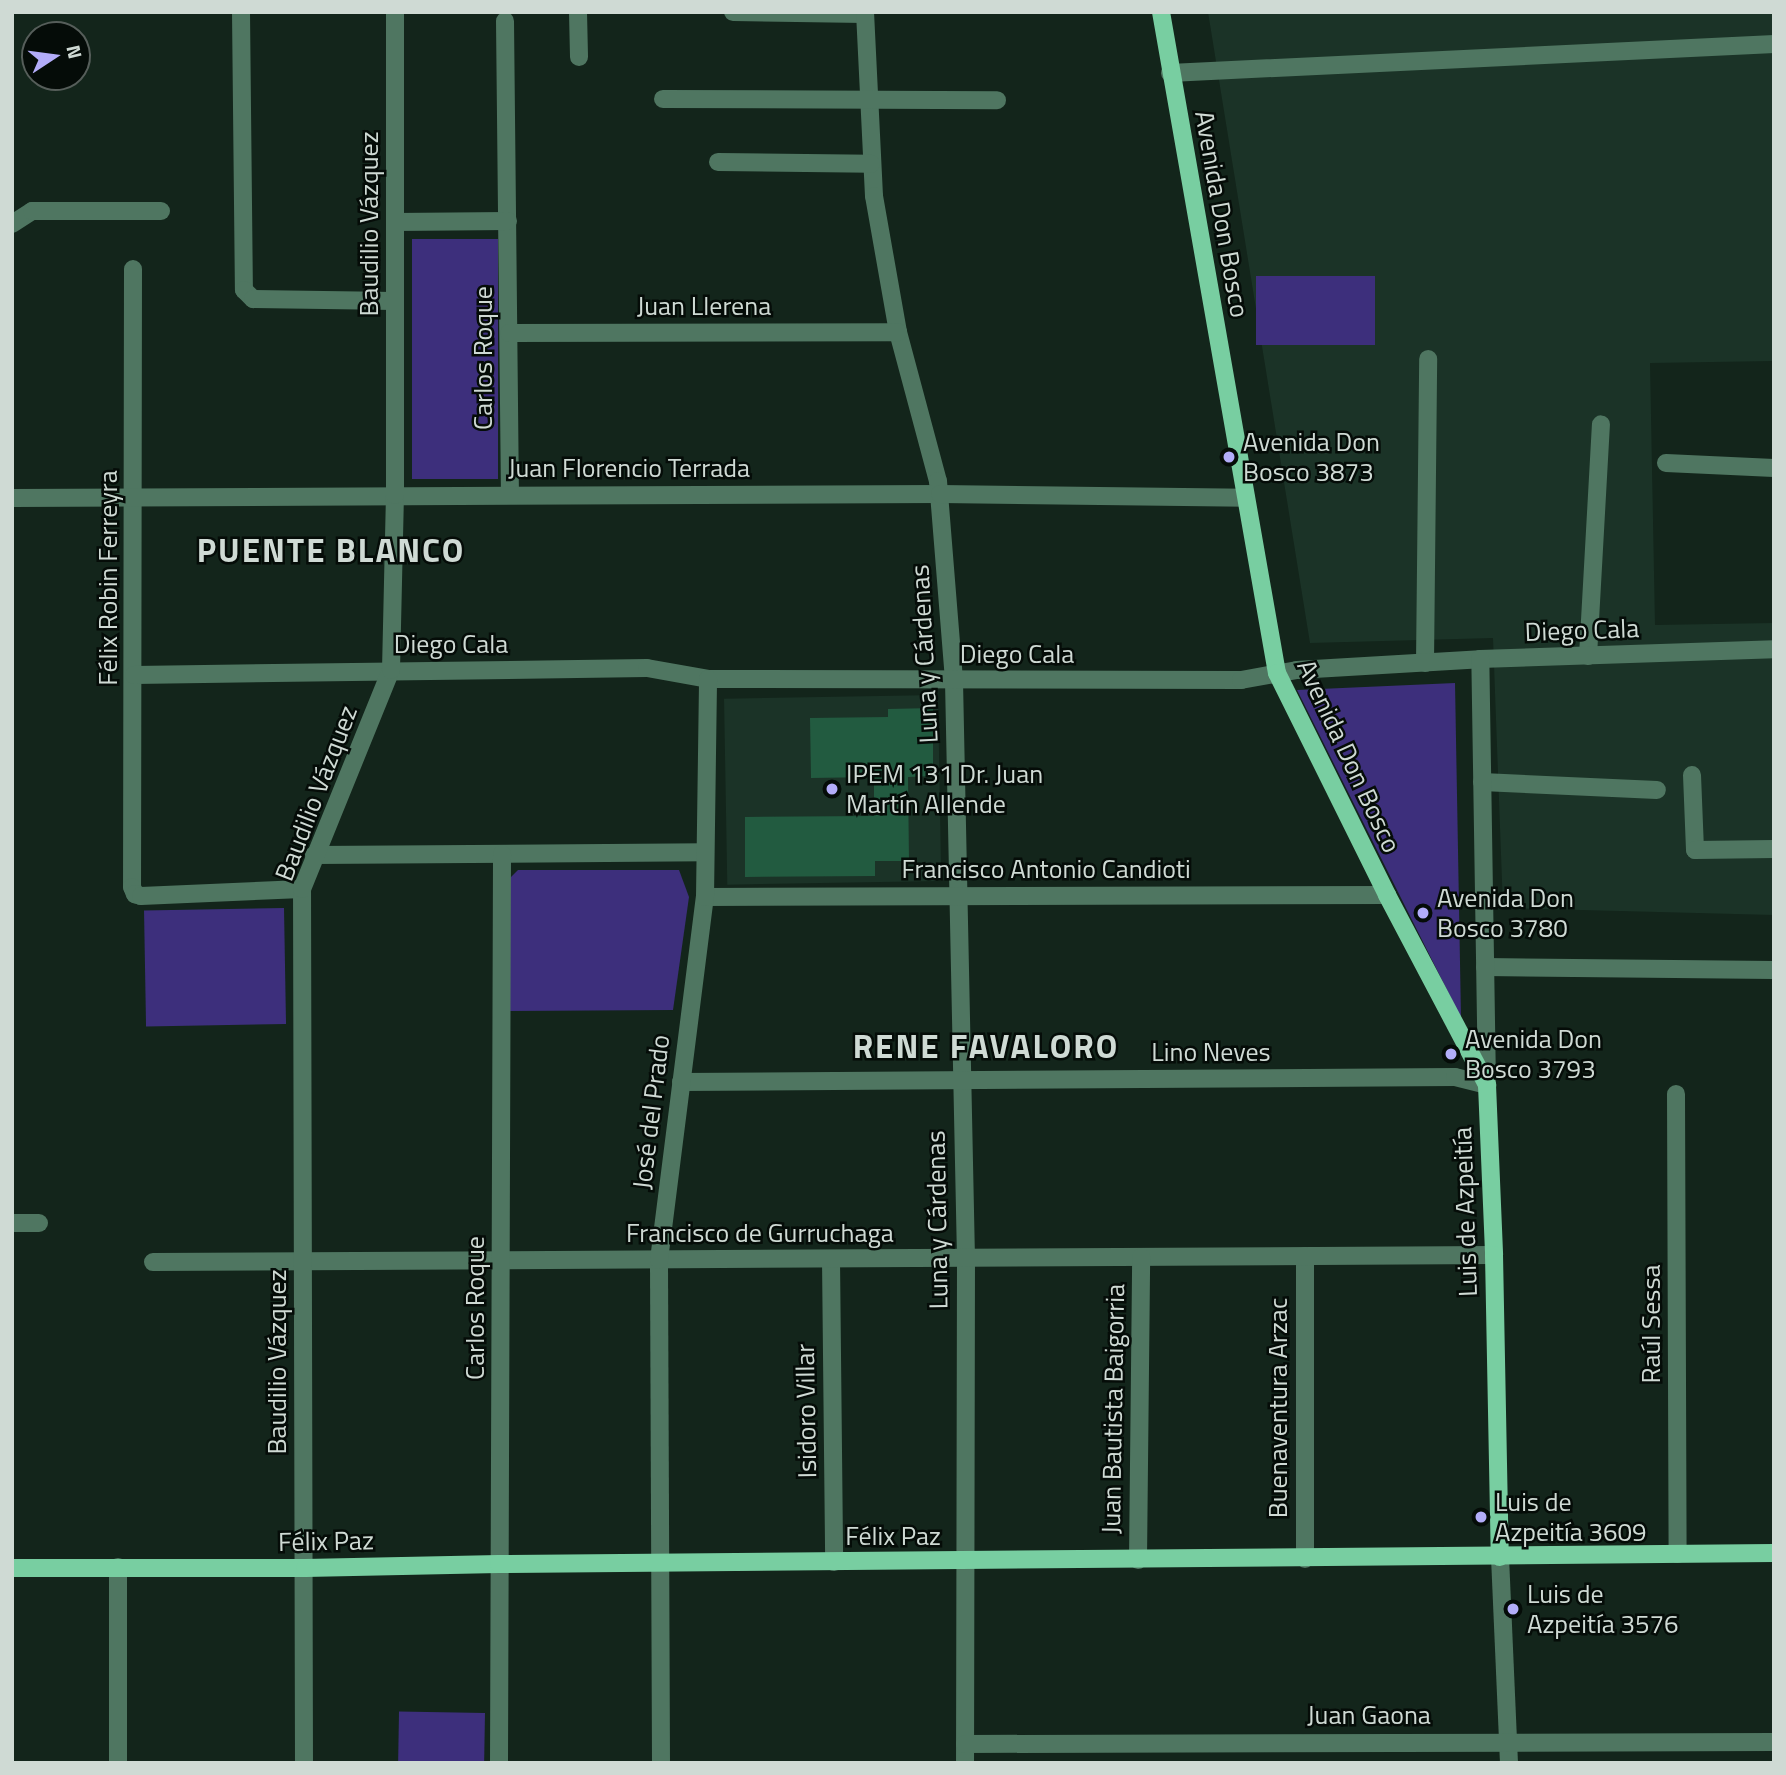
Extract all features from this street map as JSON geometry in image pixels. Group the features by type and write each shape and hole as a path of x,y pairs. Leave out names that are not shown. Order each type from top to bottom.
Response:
{"main road":[{"name":"Avenida Don Bosco","path":"1161,12 1277,673 1387,895 1487,1085"},
{"name":"Luis de Azpeitía","path":"1487,1085 1494,1255 1500,1557"},
{"name":"Félix Paz","path":"12,1568 305,1568 499,1563 967,1562 1774,1553"}],"street":[{"path":"241,12 244,290 253,299 266,300 394,301"},
{"name":"Baudilio Vázquez","path":"304,1763 302,889 391,670 396,495 395,12"},
{"path":"579,12 579,57"},
{"path":"733,12 865,13"},
{"name":"Luna y Cárdenas","path":"865,13 871,164 898,332 940,494 954,681 960,895 960,1080 966,1258 965,1763"},
{"name":"Carlos Roque","path":"505,21 510,495"},
{"path":"1170,73 1774,44"},
{"path":"663,99 996,100"},
{"path":"718,162 871,164"},
{"path":"12,224 32,211 161,211"},
{"path":"395,222 508,221"},
{"name":"Félix Robin Ferreyra","path":"133,269 132,887 135,894 141,896 302,889"},
{"name":"Juan Llerena","path":"509,333 898,332"},
{"path":"1424,663 1428,359"},
{"path":"1588,656 1601,424"},
{"path":"1666,463 1774,468"},
{"name":"Juan Florencio Terrada","path":"12,498 940,494 1246,498"},
{"name":"Diego Cala","path":"134,675 647,668 708,679 1241,680 1277,673 1480,659 1774,649"},
{"name":"Luis de Azpeitía","path":"1480,659 1487,1085"},
{"name":"José del Prado","path":"661,1763 659,1259 705,897 708,679"},
{"path":"1692,775 1695,850 1774,849"},
{"path":"1482,782 1657,790"},
{"path":"314,855 705,852"},
{"name":"Carlos Roque","path":"499,1763 502,854"},
{"name":"Francisco Antonio Candioti","path":"705,897 1387,895"},
{"path":"1485,967 1774,970"},
{"name":"Lino Neves","path":"681,1082 1455,1077 1487,1085"},
{"name":"Raúl Sessa","path":"1676,1094 1678,1554"},
{"path":"12,1223 39,1223"},
{"name":"Francisco de Gurruchaga","path":"153,1262 1494,1255"},
{"name":"Buenaventura Arzac","path":"1305,1256 1305,1559"},
{"name":"Juan Bautista Baigorria","path":"1138,1560 1141,1257"},
{"name":"Isidoro Villar","path":"831,1259 834,1562"},
{"name":"Luis de Azpeitía","path":"1500,1557 1509,1763"},
{"path":"118,1567 118,1763"},
{"name":"Juan Gaona","path":"965,1744 1774,1742"}],"shaded area":[{"path":"1208,12 1774,12 1774,361 1650,363 1655,625 1774,623 1774,915 1503,908 1493,638 1310,643"},
{"path":"412,239 498,239 498,479 412,479"},
{"path":"1256,276 1375,276 1375,345 1256,345"},
{"path":"1455,683 1461,1018 1297,690"},
{"name":"IPEM 131 Dr. Juan Martín Allende","path":"938,695 941,881 727,885 724,699"},
{"path":"518,870 679,870 689,897 673,1010 506,1011 507,881"},
{"path":"284,908 286,1024 146,1026 144,910"},
{"path":"399,1711 485,1713 484,1763 398,1761"}],"building":[{"path":"933,708 933,776 908,777 909,861 875,861 875,876 745,877 745,817 874,816 874,777 811,778 810,718 888,717 888,709"}],"place":[{"name":"Avenida Don Bosco 3873","path":"1229,457"},
{"name":"IPEM 131 Dr. Juan Martín Allende","path":"832,789"},
{"name":"Avenida Don Bosco 3780","path":"1423,913"},
{"name":"Avenida Don Bosco 3793","path":"1451,1054"},
{"name":"Luis de Azpeitía 3609","path":"1481,1517"},
{"name":"Luis de Azpeitía 3576","path":"1513,1609"}],"district":[{"name":"PUENTE BLANCO","path":"331,551"},
{"name":"RENE FAVALORO","path":"986,1047"}]}
